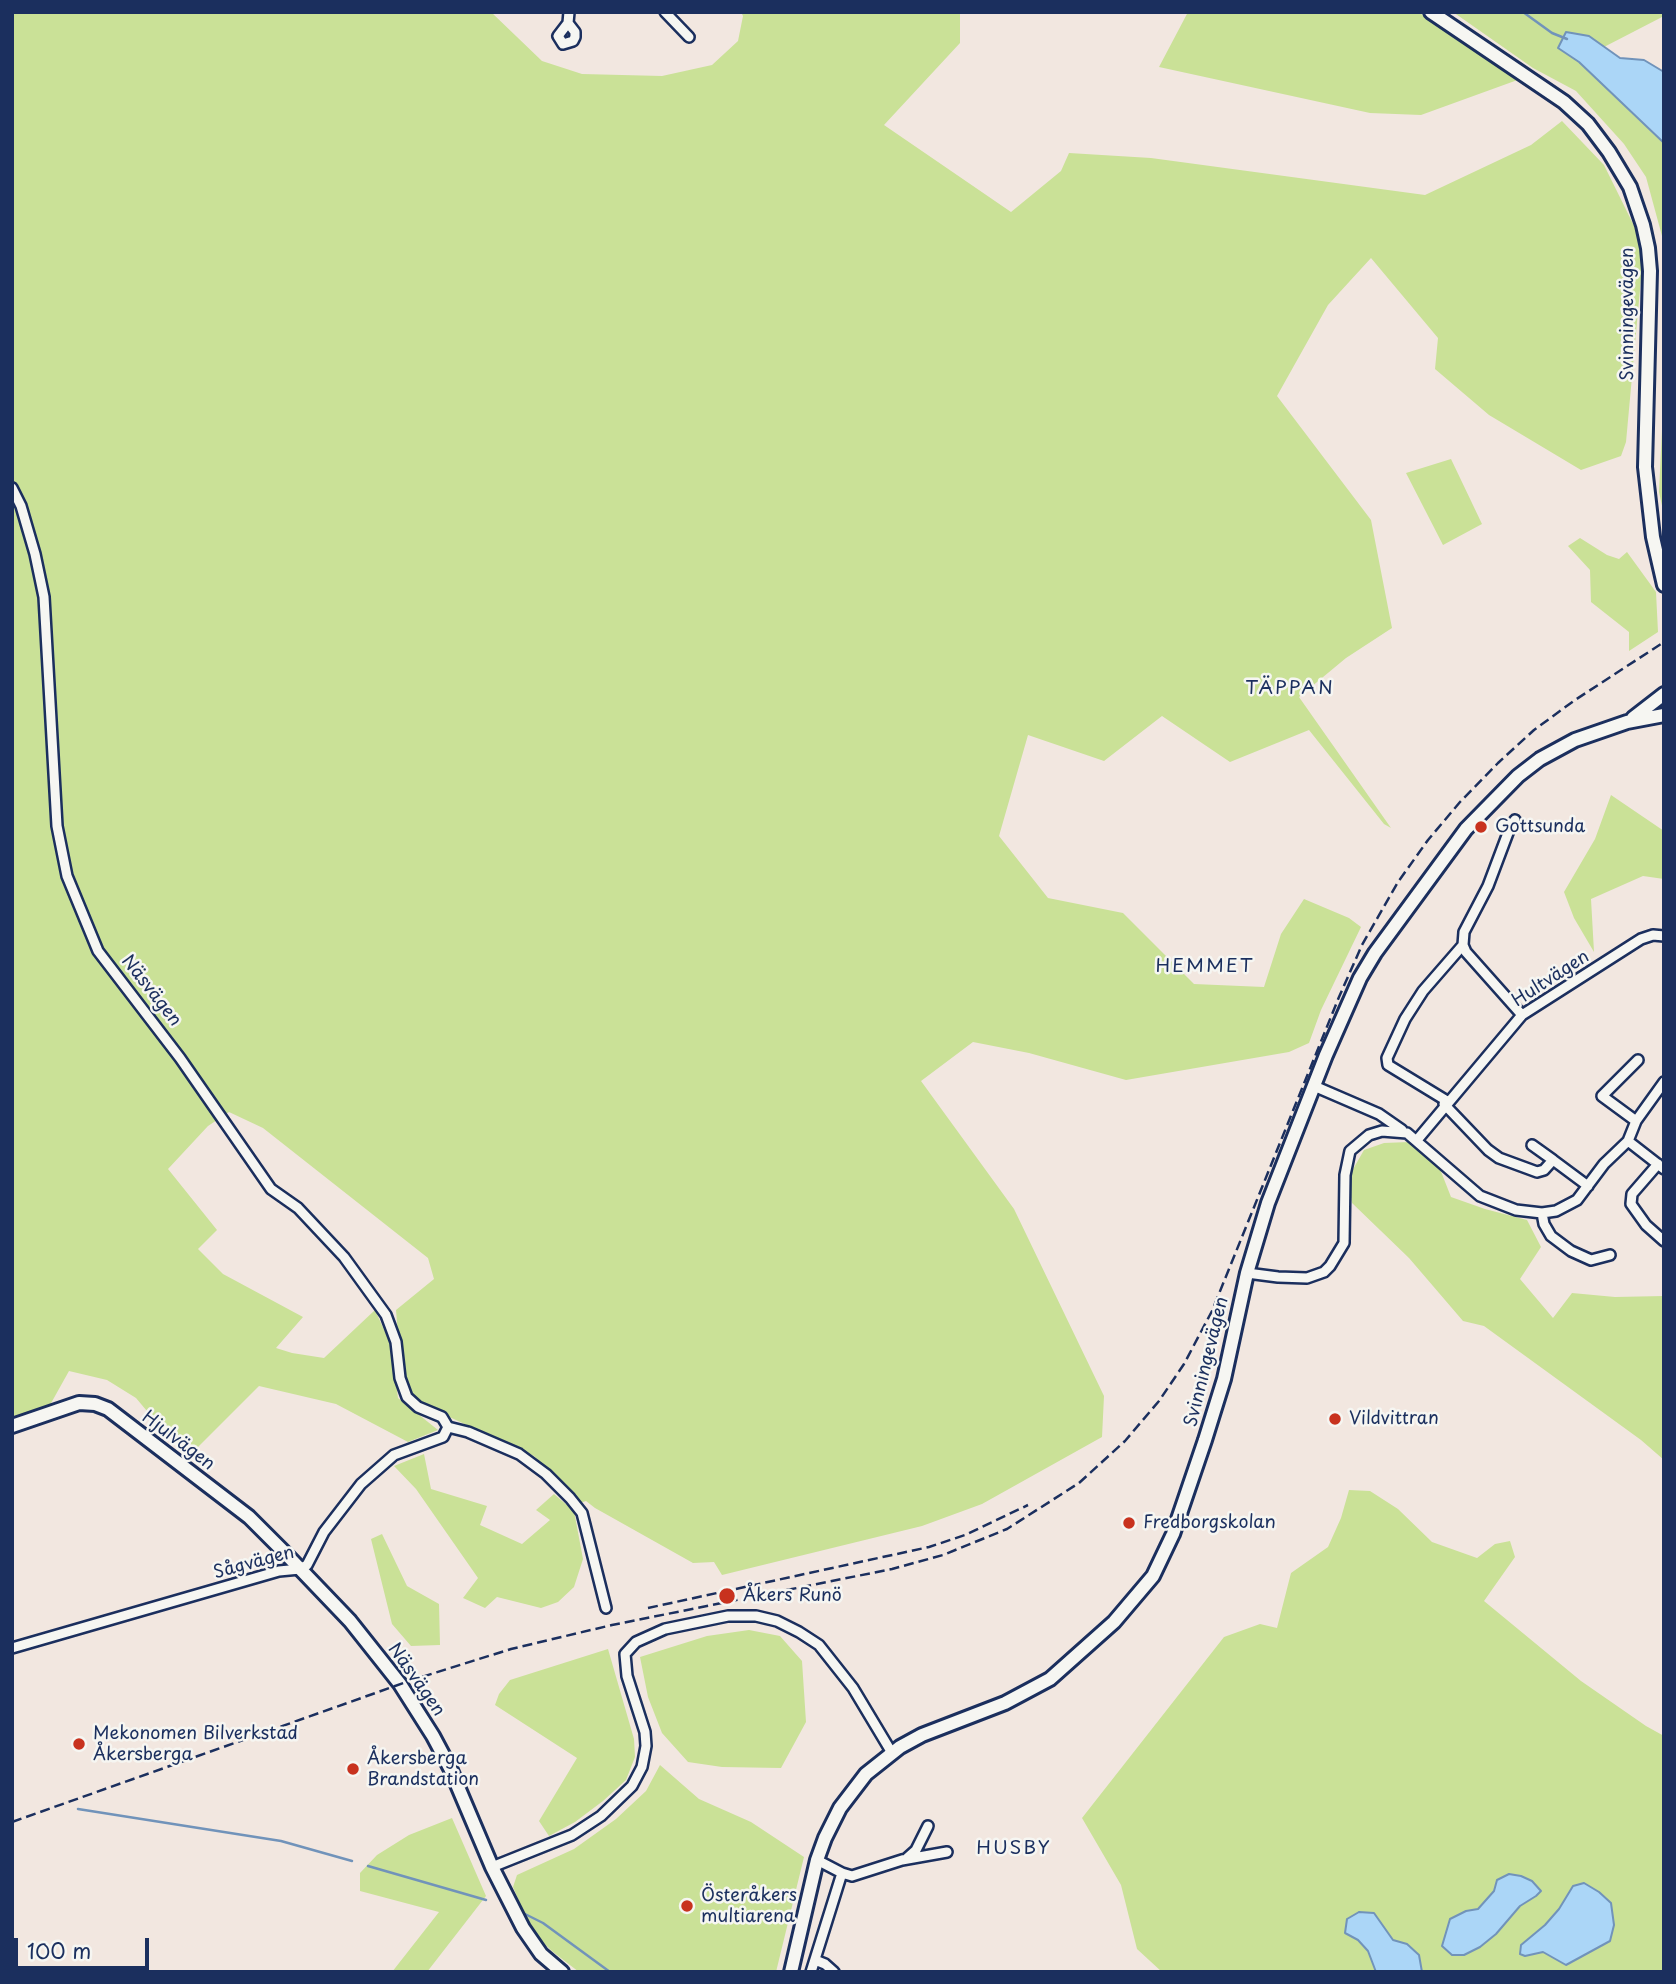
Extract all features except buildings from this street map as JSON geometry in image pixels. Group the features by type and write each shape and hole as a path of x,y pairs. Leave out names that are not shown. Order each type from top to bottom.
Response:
{"main road":[{"name":"Svinningevägen","path":"1431,12 1564,102 1588,124 1630,187 1643,225 1650,271 1645,467 1653,537 1664,585"},
{"name":"Svinningevägen","path":"1627,722 1648,709 1664,694"},
{"name":"Svinningevägen","path":"792,1972 817,1860 829,1827 846,1798 866,1774 892,1753 922,1735 1005,1703 1050,1679 1102,1634 1147,1585 1164,1556 1224,1379 1247,1273 1268,1203 1314,1086 1365,970 1466,829 1518,776 1540,759 1576,740 1627,722 1664,715"},
{"name":"Hjulvägen","path":"12,1426 79,1403 95,1404 108,1409 249,1517 300,1569"},
{"name":"Näsvägen","path":"300,1569 350,1621 379,1656 414,1706 450,1768 492,1867 530,1940 541,1954 562,1972"}],"street":[{"path":"665,12 689,37"},
{"name":"Näsvägen","path":"12,488 21,506 44,597 57,826 67,876 98,951 180,1058 271,1189 298,1208 315,1226 358,1276 386,1315 396,1342 400,1378 407,1397 418,1407 442,1417 448,1427 468,1432 519,1454 546,1474 582,1513 606,1608"},
{"path":"1515,820 1488,886 1465,932 1463,945 1466,952 1522,1016"},
{"name":"Hultvägen","path":"1417,1140 1522,1016 1641,939 1664,936"},
{"path":"1463,945 1423,991 1405,1019 1387,1058 1388,1065 1446,1103 1488,1150 1499,1158 1537,1172 1544,1171 1553,1160"},
{"path":"1636,1121 1602,1096 1638,1060"},
{"path":"1314,1086 1379,1114 1417,1140 1462,1183 1480,1196 1516,1210 1542,1213 1567,1206 1577,1200 1604,1164 1628,1141 1636,1121 1664,1082"},
{"path":"1247,1273 1307,1278 1324,1272 1331,1266 1344,1243 1345,1175 1350,1151 1369,1135 1382,1131 1407,1133"},
{"path":"1628,1141 1661,1166 1632,1194 1631,1204 1646,1225 1664,1241"},
{"path":"1532,1146 1588,1186"},
{"path":"1542,1213 1546,1230 1571,1251 1591,1260 1610,1255"},
{"name":"Sågvägen","path":"12,1648 279,1571 300,1569 307,1565 324,1532 361,1484 394,1455 443,1437 448,1427"},
{"path":"492,1867 572,1835 601,1816 632,1786 642,1767 646,1746 645,1732 627,1676 625,1654 636,1642 665,1629 728,1616 756,1616 778,1621 799,1632 819,1645 853,1688 892,1753"},
{"path":"902,1860 916,1850 928,1826"},
{"path":"817,1860 842,1873 852,1875 902,1860 947,1852"},
{"path":"811,1972 842,1873"},
{"path":"815,1960 834,1972"}],"green space":[{"path":"12,12 491,12 542,61 582,74 662,76 712,65 738,41 743,16 741,12 960,12 960,43 884,125 1011,212 1061,171 1069,153 1151,158 1425,195 1531,145 1562,121 1604,165 1644,246 1626,442 1621,456 1581,470 1489,415 1435,369 1438,338 1371,258 1328,305 1277,396 1371,520 1392,628 1346,658 1299,697 1391,828 1384,824 1309,730 1230,762 1162,716 1104,761 1028,735 999,836 1048,898 1123,913 1194,984 1264,987 1281,934 1304,899 1349,918 1361,927 1321,1010 1309,1043 1289,1052 1126,1080 1029,1053 973,1042 921,1081 1014,1209 1104,1396 1102,1437 982,1504 922,1526 722,1575 714,1562 693,1563 586,1501 580,1503 534,1456 419,1403 408,1386 396,1310 434,1279 428,1258 263,1128 229,1112 208,1126 168,1169 217,1230 198,1249 223,1274 303,1317 276,1348 324,1358 375,1310 391,1345 398,1398 438,1430 408,1442 336,1404 259,1386 192,1453 157,1423 136,1398 107,1380 69,1371 50,1405 12,1418"},
{"path":"1188,12 1418,12 1523,78 1421,115 1370,113 1159,67"},
{"path":"1453,12 1664,12 1664,16 1604,47 1589,36 1559,48 1579,62 1664,143 1662,236 1646,177 1624,144 1576,91 1533,68"},
{"path":"1664,408 1664,515 1659,492"},
{"path":"1451,459 1482,524 1443,545 1406,473"},
{"path":"1580,538 1607,555 1619,559 1627,552 1656,592 1658,632 1629,651 1629,632 1591,602 1590,570 1568,546"},
{"path":"1611,795 1664,831 1664,879 1643,876 1591,899 1594,952 1574,918 1564,892 1595,839"},
{"path":"1409,1142 1440,1169 1451,1197 1527,1220 1541,1247 1520,1279 1553,1318 1572,1293 1615,1297 1664,1296 1664,1460 1641,1440 1484,1326 1463,1321 1409,1258 1352,1203 1348,1178 1364,1150 1384,1143"},
{"path":"424,1454 431,1489 487,1506 480,1525 522,1544 550,1520 536,1510 554,1494 574,1511 583,1559 574,1587 558,1602 541,1608 497,1597 485,1608 463,1598 478,1578 416,1489 394,1466"},
{"path":"1349,1490 1370,1491 1398,1509 1432,1542 1477,1558 1495,1544 1510,1541 1515,1557 1484,1601 1581,1681 1664,1736 1664,1972 1162,1972 1137,1949 1121,1885 1082,1818 1224,1637 1260,1624 1277,1628 1291,1573 1328,1547 1341,1518"},
{"path":"382,1534 407,1586 439,1604 440,1645 411,1646 392,1624 371,1539"},
{"path":"749,1630 780,1636 802,1661 806,1722 781,1768 722,1767 688,1762 662,1733 648,1697 640,1657 707,1636"},
{"path":"608,1649 634,1739 635,1757 626,1780 575,1822 549,1836 539,1821 577,1758 495,1705 499,1694 510,1680"},
{"path":"660,1765 699,1799 751,1822 804,1857 776,1972 579,1972 532,1932 513,1887 517,1875 574,1849 616,1819 646,1791"},
{"path":"452,1818 486,1896 427,1972 392,1972 439,1912 360,1891 360,1873 377,1855 409,1835"}],"water":[{"path":"1566,32 1589,36 1620,58 1644,60 1664,72 1664,143 1579,62 1558,48"},
{"path":"1509,1874 1532,1881 1541,1891 1520,1906 1496,1934 1480,1947 1464,1955 1452,1955 1442,1946 1450,1919 1466,1911 1478,1909 1494,1891 1497,1880"},
{"path":"1584,1883 1611,1903 1614,1925 1610,1941 1566,1965 1543,1952 1525,1956 1520,1954 1521,1945 1545,1925 1573,1886"},
{"path":"1359,1912 1374,1913 1393,1940 1407,1944 1419,1955 1422,1972 1376,1972 1368,1951 1358,1940 1345,1933 1347,1919"}],"waterway":[{"path":"1523,12 1552,33 1567,39"},
{"path":"78,1809 281,1841 352,1861"},
{"path":"368,1866 486,1900"},
{"path":"521,1912 543,1923 610,1972"}],"railway":[{"path":"12,1822 412,1680 511,1649 612,1625 892,1569 943,1555 1007,1529 1079,1483 1125,1441 1159,1401 1184,1364 1212,1311 1362,945 1398,882 1460,802 1534,730 1664,642"},
{"path":"648,1608 929,1547 965,1535 1028,1505"}],"place":[{"name":"Gottsunda","path":"1481,827"},
{"name":"Vildvittran","path":"1335,1419"},
{"name":"Fredborgskolan","path":"1129,1523"},
{"name":"Åkers Runö","path":"727,1596"},
{"name":"Mekonomen Bilverkstad Åkersberga","path":"79,1744"},
{"name":"Åkersberga Brandstation","path":"353,1769"},
{"name":"Österåkers multiarena","path":"687,1906"}],"district":[{"name":"TÄPPAN","path":"1290,689"},
{"name":"HEMMET","path":"1205,967"},
{"name":"HUSBY","path":"1014,1849"}]}
